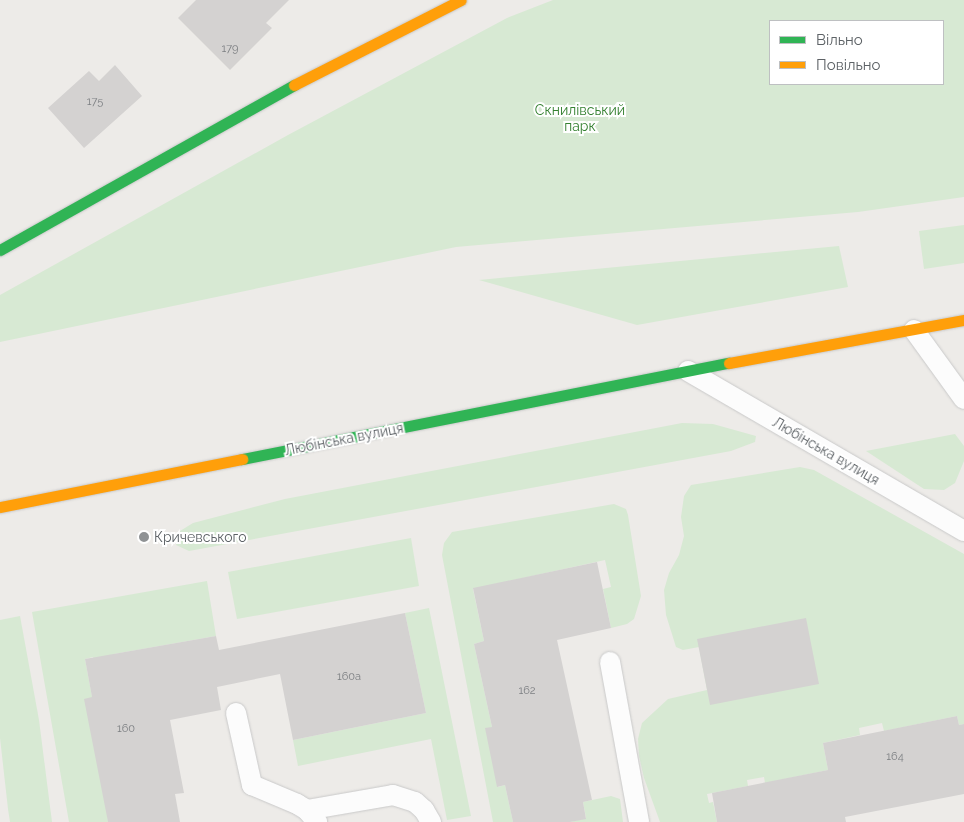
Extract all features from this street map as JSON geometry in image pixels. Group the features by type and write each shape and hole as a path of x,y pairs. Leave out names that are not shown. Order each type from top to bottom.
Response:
{"main road":[{"path":"0,250 330,65 461,0"},
{"name":"Любінська вулиця","path":"0,507 688,371 964,320"}],"lane":[{"path":"914,330 964,399"},
{"name":"Любінська вулиця","path":"688,371 964,531"},
{"path":"610,662 639,822"},
{"path":"236,713 252,785 312,816 393,795 415,802 424,810 431,822"}],"green space":[{"name":"Скнилівський парк","path":"553,0 964,0 964,197 858,212 456,247 0,342 0,295 288,135 507,18"},
{"path":"964,225 964,263 924,269 919,231"},
{"path":"839,246 848,287 637,325 479,280"},
{"path":"682,423 713,424 756,436 755,442 731,451 189,551 176,545 180,531 193,523 285,499"},
{"path":"955,434 964,446 964,461 955,483 944,490 924,489 866,451"},
{"path":"800,467 814,470 964,554 964,724 959,725 957,716 884,731 882,723 859,728 860,735 823,743 828,770 765,783 764,777 747,780 748,786 707,794 709,803 713,802 717,822 660,822 644,778 639,756 638,739 642,723 668,699 707,690 699,647 683,650 676,647 666,615 664,590 669,573 679,555 684,536 681,517 684,496 691,485"},
{"path":"614,504 626,509 628,515 641,596 634,619 627,624 611,628 603,589 611,587 605,560 473,589 484,641 474,644 492,727 498,787 505,785 513,822 493,822 442,555 444,543 452,532"},
{"path":"411,538 419,586 237,619 228,572"},
{"path":"207,581 216,636 114,654 115,662 95,666 93,657 85,659 103,756 108,822 69,822 32,612"},
{"path":"429,608 471,816 447,820 431,739 298,766 293,740 426,713 405,613"},
{"path":"20,616 39,720 52,822 10,822 0,738 0,620"},
{"path":"611,796 620,799 623,822 570,822 586,818 583,802"}],"building":[{"path":"196,0 289,0 266,23 272,28 230,70 178,18"},
{"path":"115,65 142,96 84,148 48,108 89,71 99,81"},
{"path":"597,562 611,628 557,640 592,800 583,802 586,819 570,822 513,822 505,785 497,787 485,728 492,727 474,644 484,641 473,588"},
{"path":"405,613 426,713 293,740 280,674 217,687 221,710 170,720 184,793 175,794 180,822 108,822 84,699 92,697 85,659 216,636 219,650"},
{"path":"806,618 819,684 710,705 697,639"},
{"path":"957,716 959,725 964,724 964,794 845,817 846,822 717,822 712,793 828,770 823,743"}],"traffic: fast":[{"path":"0,250 294,85"},
{"path":"242,459 729,363"}],"traffic: slow":[{"path":"294,85 461,0"},
{"path":"729,363 964,320"},
{"path":"0,507 242,459"}],"place":[{"name":"Кричевського","path":"144,537"}]}
